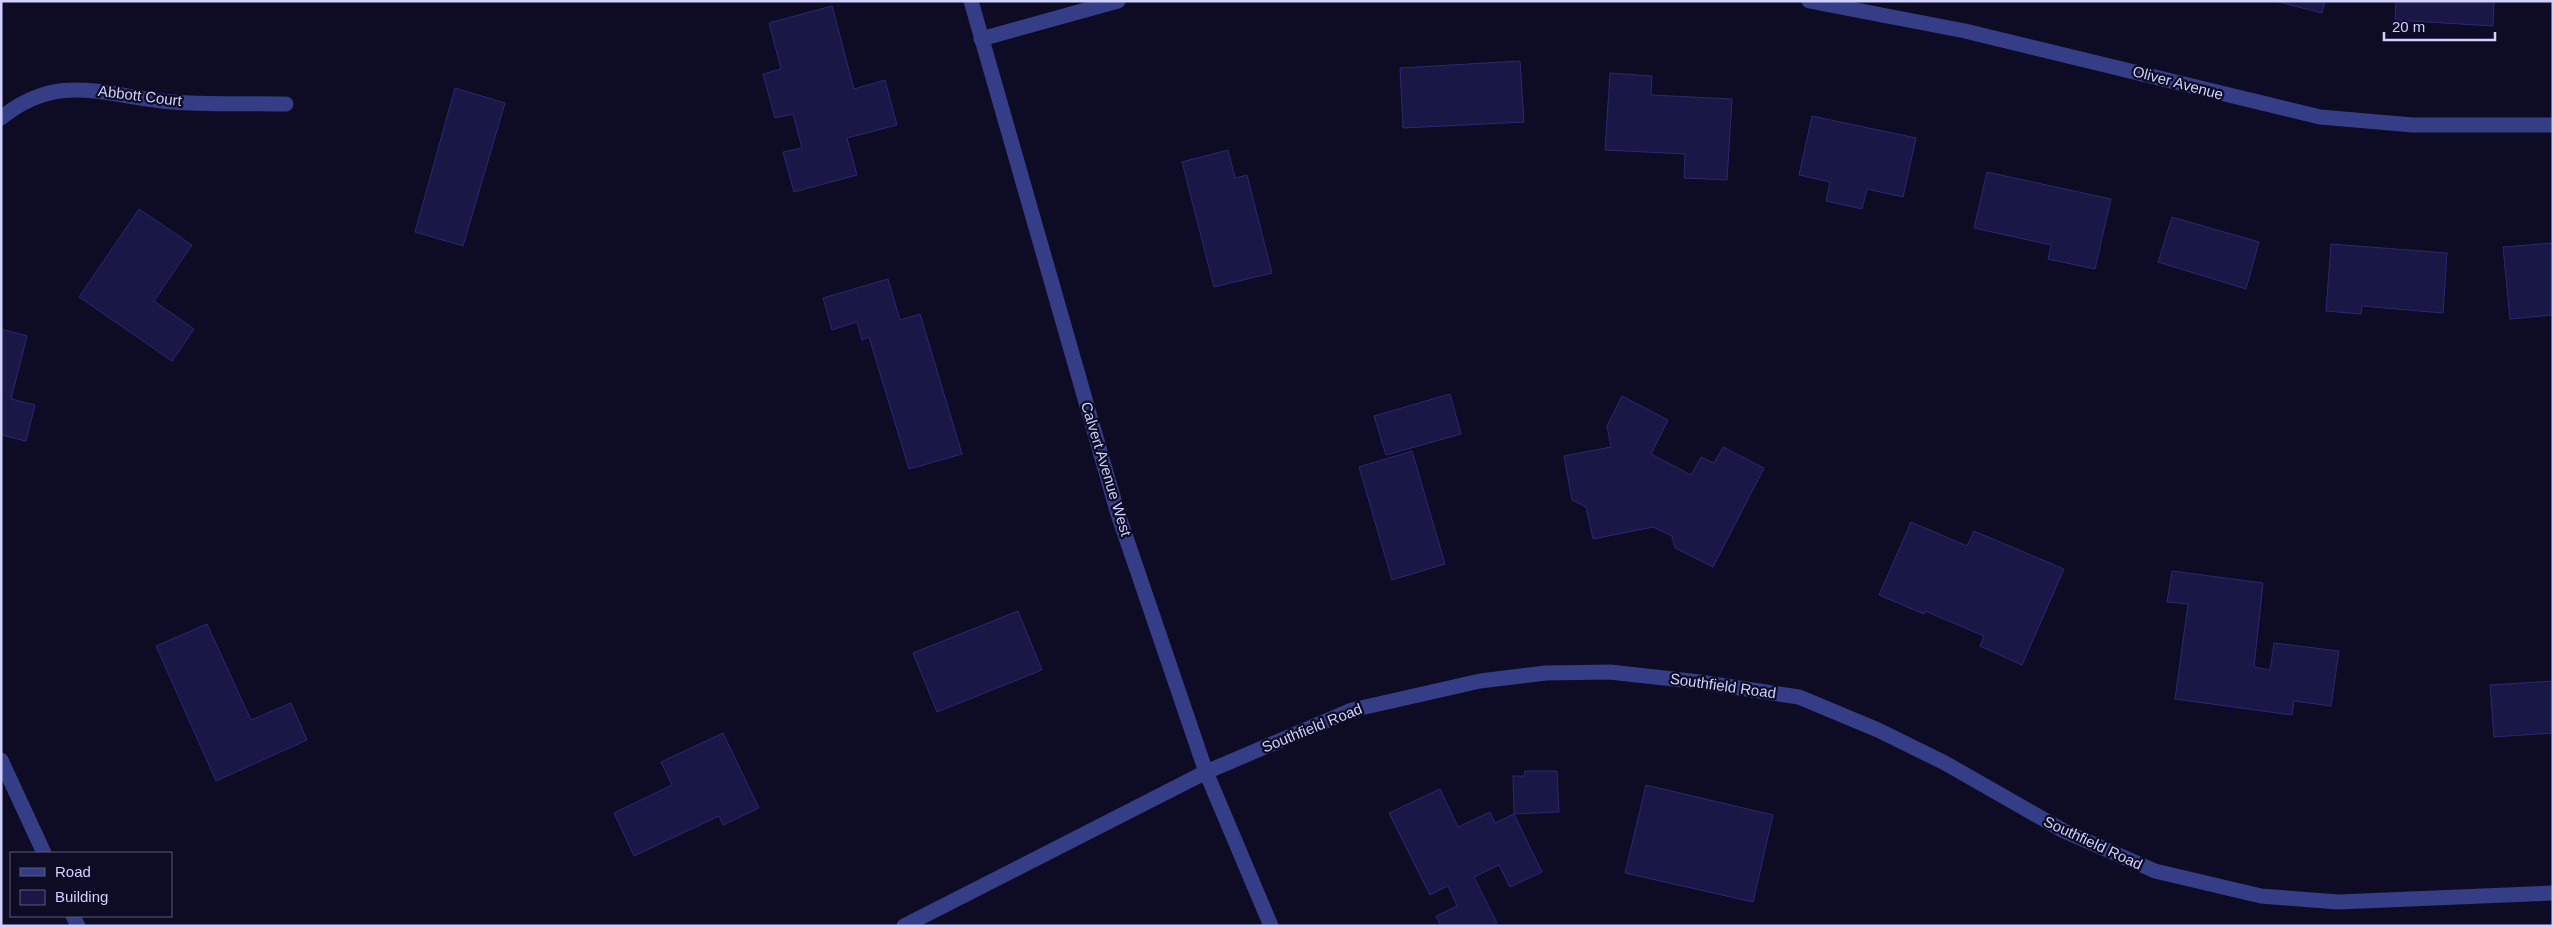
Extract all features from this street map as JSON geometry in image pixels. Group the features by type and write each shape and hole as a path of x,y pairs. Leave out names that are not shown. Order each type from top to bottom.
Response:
{"street":[{"name":"Calvert Avenue West","path":"971,1 1118,514 1206,772 1271,926"},
{"path":"981,39 1118,1"},
{"name":"Oliver Avenue","path":"1809,1 1966,31 2320,117 2413,125 2553,125"},
{"name":"Abbott Court","path":"1,118 20,103 59,91 100,90 171,102 286,104"},
{"name":"Southfield Road","path":"904,926 1206,772 1352,710 1480,681 1546,673 1610,672 1799,697 1878,730 1945,763 2064,831 2165,873 2261,896 2338,902 2553,893"},
{"path":"1,760 44,852"}],"building":[{"path":"2275,1 2325,1 2322,13"},
{"path":"2396,1 2494,1 2493,26 2395,20"},
{"path":"832,6 854,89 885,80 897,125 847,138 857,175 794,192 783,152 802,148 793,114 775,118 763,74 781,69 769,23"},
{"path":"1520,61 1524,122 1403,128 1400,68"},
{"path":"1610,73 1652,76 1651,95 1732,99 1727,180 1684,178 1685,154 1605,150"},
{"path":"455,88 505,103 463,246 415,232"},
{"path":"1812,116 1916,138 1903,197 1867,189 1862,209 1826,201 1830,182 1799,175"},
{"path":"1228,150 1235,178 1247,175 1272,273 1214,287 1182,162"},
{"path":"1987,172 2111,199 2095,269 2048,259 2051,245 1974,228"},
{"path":"139,209 192,245 154,301 194,329 172,361 79,297"},
{"path":"2172,217 2259,242 2246,289 2158,262"},
{"path":"2553,243 2553,315 2510,319 2503,247"},
{"path":"2331,244 2447,253 2443,313 2362,306 2361,314 2326,311"},
{"path":"888,279 900,320 920,314 962,454 909,469 869,337 862,340 857,322 832,330 823,298"},
{"path":"1,329 27,336 11,399 35,405 26,441 1,435"},
{"path":"1450,394 1461,434 1386,455 1374,416"},
{"path":"1622,396 1668,420 1651,454 1691,475 1701,457 1714,463 1723,447 1764,468 1713,567 1675,548 1672,536 1653,527 1593,539 1586,507 1572,500 1564,456 1611,447 1607,426"},
{"path":"1412,451 1445,564 1392,580 1359,467"},
{"path":"1911,522 1967,546 1974,531 2064,569 2022,665 1980,646 1984,636 1925,611 1924,614 1879,595"},
{"path":"2172,571 2263,583 2254,667 2270,670 2274,643 2339,651 2331,706 2294,701 2292,715 2175,699 2188,604 2167,602"},
{"path":"1018,611 1042,670 937,712 913,653"},
{"path":"207,624 251,720 291,703 307,740 216,781 156,646"},
{"path":"2553,681 2553,733 2494,737 2490,685"},
{"path":"723,733 759,808 723,825 719,816 634,856 614,813 672,785 661,762"},
{"path":"1525,771 1557,771 1559,812 1514,814 1513,776 1524,776"},
{"path":"1646,785 1773,815 1753,902 1625,873"},
{"path":"1440,789 1458,827 1490,812 1495,823 1514,814 1542,872 1510,887 1499,865 1474,877 1497,923 1492,926 1441,926 1436,916 1457,906 1448,886 1430,895 1389,813"}]}
